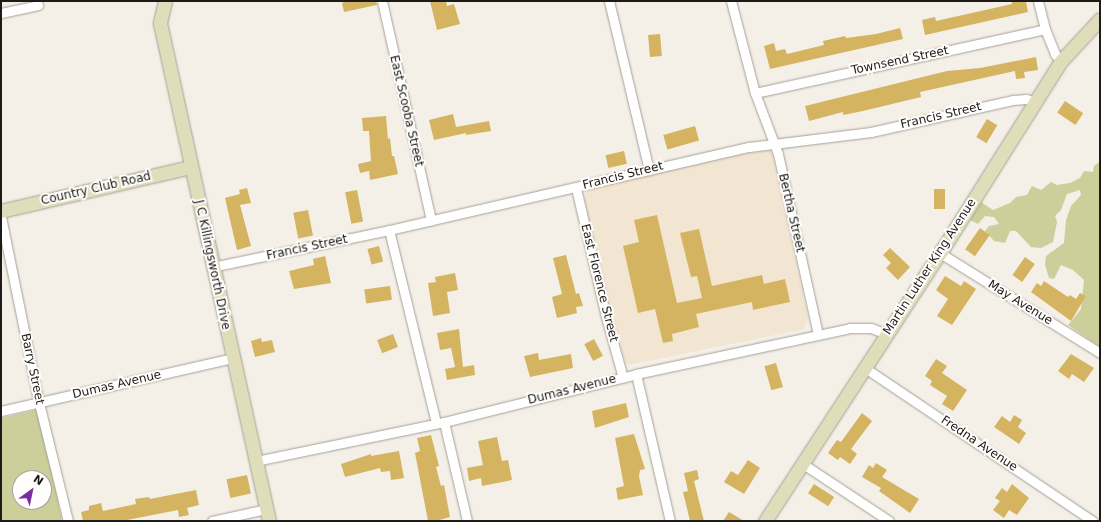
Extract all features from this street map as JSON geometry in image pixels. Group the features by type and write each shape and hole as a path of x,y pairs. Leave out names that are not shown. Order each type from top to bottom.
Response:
{"street":[{"name":"East Scooba Street","path":"382,1 431,221"},
{"path":"609,1 649,170"},
{"name":"Bertha Street","path":"731,1 755,93 774,144 818,334"},
{"path":"1038,1 1045,29 1061,61"},
{"path":"1,13 38,5"},
{"name":"J C Killingsworth Drive","path":"163,5 160,23 190,168 267,515"},
{"name":"Martin Luther King Avenue","path":"765,521 940,253 1061,61 1100,19"},
{"name":"Townsend Street","path":"755,93 1045,29"},
{"name":"Francis Street","path":"212,267 431,221 649,170 774,144 871,132 1013,100 1026,99 1035,102"},
{"name":"Country Club Road","path":"1,210 190,168"},
{"name":"East Florence Street","path":"576,188 605,313 623,378"},
{"name":"Barry Street","path":"1,217 39,403 68,521"},
{"path":"389,230 467,521"},
{"name":"May Avenue","path":"940,253 1100,353"},
{"name":"Dumas Avenue","path":"256,461 440,422 636,374 818,334 860,326 876,329 887,334"},
{"name":"Dumas Avenue","path":"1,411 232,358"},
{"name":"Fredna Avenue","path":"865,368 1093,521"},
{"path":"636,374 670,521"},
{"path":"803,464 889,521"},
{"path":"212,521 267,515"}],"shaded area":[{"path":"771,150 808,317 804,329 629,365 625,362 584,199 587,190 720,158"}],"green space":[{"path":"1100,161 1100,347 1068,325 1081,309 1084,280 1073,270 1061,265 1054,279 1049,278 1045,265 1046,256 1064,243 1066,220 1071,206 1081,195 1080,190 1067,194 1061,210 1055,216 1057,222 1053,242 1041,248 1031,247 1016,231 1010,231 1005,243 994,241 985,231 989,226 999,224 994,217 985,216 978,224 970,220 981,202 993,210 1010,203 1016,197 1027,195 1032,186 1041,190 1051,182 1057,185 1070,183 1080,178 1084,171 1093,172 1094,166"},
{"path":"40,409 52,470 12,470 12,510 52,510 52,470 62,521 1,521 1,418"}],"building":[{"path":"346,1 376,1 377,5 344,12 342,3"},
{"path":"430,1 446,1 447,6 454,4 460,24 437,30"},
{"path":"1012,1 1026,1 1028,12 925,35 922,20 935,17 936,21 1012,4"},
{"path":"900,28 903,39 770,69 764,46 774,43 776,51 785,49 787,54 824,45 823,41 845,36 846,38 876,34"},
{"path":"660,34 662,56 650,57 648,35"},
{"path":"1036,57 1038,70 1024,72 1025,78 1016,79 1015,71 920,92 921,97 843,115 843,112 809,121 805,106 947,71 980,68"},
{"path":"1065,101 1083,113 1075,125 1057,113"},
{"path":"453,114 456,127 489,121 491,131 466,135 466,133 434,140 429,120"},
{"path":"386,116 388,139 390,138 392,156 394,156 398,174 370,180 369,171 360,173 358,164 371,161 369,131 363,131 362,118"},
{"path":"987,119 997,125 986,143 976,137"},
{"path":"695,126 699,140 667,150 663,135"},
{"path":"624,151 627,164 608,168 605,155"},
{"path":"247,188 251,203 240,205 251,246 237,250 225,198 240,194 239,190"},
{"path":"934,189 945,189 945,209 934,209"},
{"path":"357,190 363,221 351,224 345,192"},
{"path":"308,210 313,236 298,238 293,213"},
{"path":"657,215 677,303 702,298 697,276 691,277 680,233 699,229 712,286 762,275 764,284 785,279 790,302 753,310 752,302 696,314 699,327 672,334 673,341 663,343 655,309 638,313 623,246 639,242 634,220"},
{"path":"980,228 990,235 975,256 965,249"},
{"path":"379,246 383,261 372,265 367,249"},
{"path":"890,248 910,267 898,280 886,268 891,263 883,255"},
{"path":"566,255 576,294 579,293 583,306 576,307 577,313 557,318 552,297 562,294 553,258"},
{"path":"325,256 331,283 294,289 289,271 314,265 313,259"},
{"path":"1025,257 1035,264 1022,282 1012,275"},
{"path":"455,273 458,290 447,292 450,313 433,316 428,283 436,282 435,277"},
{"path":"945,276 961,286 964,281 976,289 952,325 937,316 948,299 936,290"},
{"path":"1044,281 1068,297 1070,295 1076,299 1080,293 1086,296 1071,321 1031,292 1037,283 1041,286"},
{"path":"390,286 392,300 366,303 364,290"},
{"path":"459,329 463,367 474,365 475,375 447,380 445,369 455,367 451,348 440,350 437,333"},
{"path":"393,334 398,347 382,353 377,340"},
{"path":"261,338 262,342 272,340 275,352 255,357 251,341"},
{"path":"594,339 603,356 593,361 584,344"},
{"path":"538,353 539,360 571,354 573,368 530,377 524,356"},
{"path":"1071,354 1094,368 1084,382 1072,374 1069,379 1058,371"},
{"path":"936,359 947,366 942,373 967,390 953,411 942,404 947,396 930,385 932,381 925,376"},
{"path":"776,363 783,387 771,390 764,366"},
{"path":"626,403 629,417 595,428 592,411"},
{"path":"862,413 872,421 851,449 857,454 850,464 840,457 838,460 828,453 837,440 841,442"},
{"path":"1014,415 1022,420 1018,427 1026,433 1019,444 994,427 1002,416 1010,422"},
{"path":"634,434 645,469 640,470 639,476 643,495 618,500 616,488 624,486 615,438"},
{"path":"431,435 439,466 436,467 441,486 444,485 450,517 436,521 428,521 415,453 420,451 417,438"},
{"path":"497,437 502,461 508,460 512,480 482,486 481,478 469,481 467,468 483,465 478,441"},
{"path":"399,451 404,478 391,480 390,471 381,472 380,468 345,477 341,464 371,454 371,456"},
{"path":"748,460 760,468 744,494 724,482 731,471 738,475"},
{"path":"876,463 887,470 882,477 919,499 910,513 879,491 881,488 862,477 869,465 873,468"},
{"path":"697,470 699,479 694,481 704,521 690,521 683,492 688,491 684,473"},
{"path":"247,475 251,494 230,498 226,479"},
{"path":"814,484 834,497 828,506 808,493"},
{"path":"1012,484 1029,498 1017,515 1009,510 1004,518 993,510 1000,501 995,498 1002,488 1007,492"},
{"path":"196,490 199,505 187,508 189,515 179,517 178,510 122,521 83,521 81,512 89,510 89,506 101,503 103,511 136,504 135,499 149,497 150,499"},
{"path":"729,512 744,521 723,521"}]}
